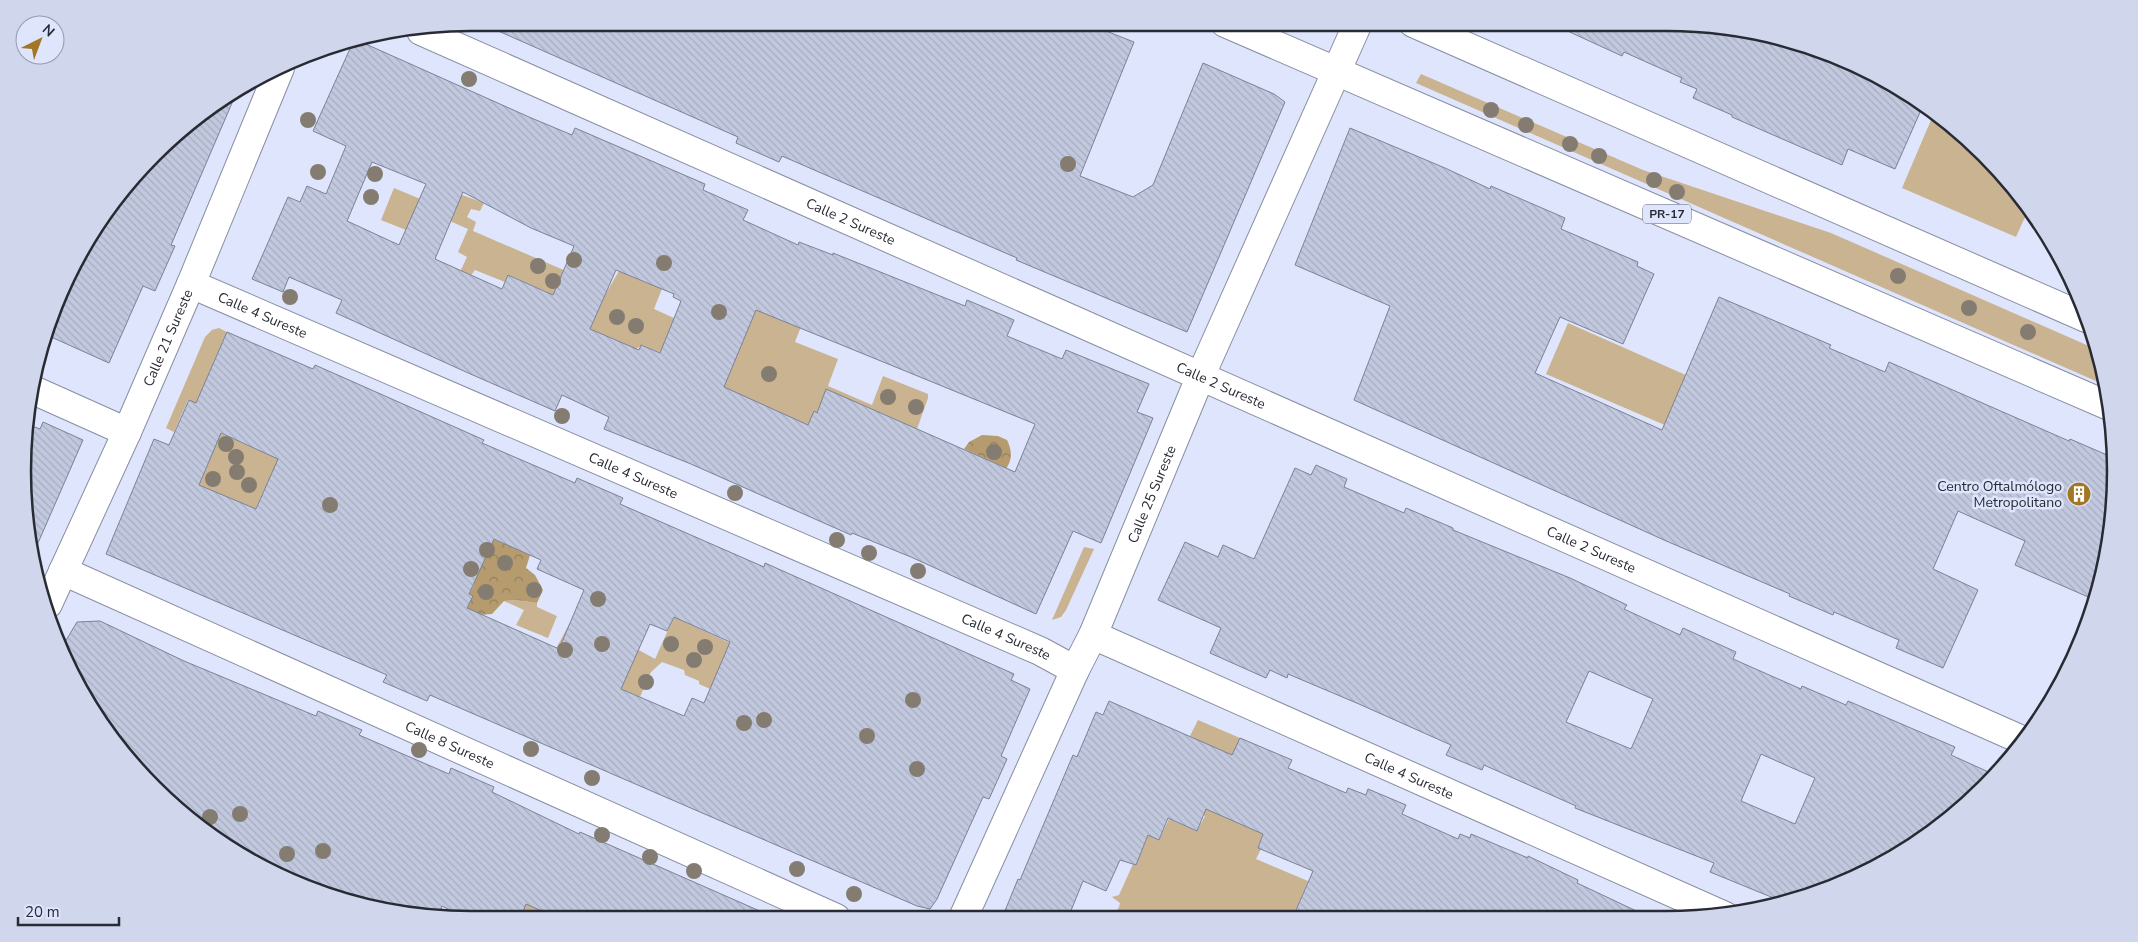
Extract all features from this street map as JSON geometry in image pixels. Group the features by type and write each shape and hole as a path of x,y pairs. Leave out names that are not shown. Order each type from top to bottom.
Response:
{"street":[{"name":"PR-17","path":"1246,31 2101,403"},
{"name":"Calle 25 Sureste","path":"966,911 1075,670 1093,635 1201,376 1354,31"},
{"path":"1432,31 2077,314"},
{"name":"Calle 2 Sureste","path":"427,34 2017,738"},
{"name":"Calle 21 Sureste","path":"50,598 127,432 191,284 276,77"},
{"name":"Calle 4 Sureste","path":"191,284 1031,647 1075,670"},
{"path":"39,393 127,432"},
{"name":"Calle 8 Sureste","path":"63,571 820,911"},
{"name":"Calle 4 Sureste","path":"1093,635 1708,909"}],"shaded area":[{"path":"1421,74 1643,170 1831,233 2088,346 2097,382 1416,83"},
{"path":"1931,119 1978,160 1998,181 2025,216 2016,237 1902,188"},
{"path":"394,188 437,206 446,189 484,203 480,211 471,209 467,217 476,222 473,231 566,271 547,309 542,306 547,292 509,275 505,282 475,270 471,275 460,272 467,257 458,252 468,229 434,214 406,230 381,220"},
{"path":"665,248 676,253 654,309 674,318 683,362 642,345 636,349 590,329 605,295 619,271 649,284"},
{"path":"713,290 802,324 795,342 838,359 828,386 872,405 883,376 928,394 917,429 879,412 864,447 826,417 814,412 808,425 722,390"},
{"path":"1568,323 1688,376 1667,426 1546,374"},
{"path":"219,328 227,332 196,403 188,400 174,432 166,428 205,337 212,330"},
{"path":"217,432 265,453 275,453 319,474 303,505 265,488 255,510 199,485 209,462 209,451"},
{"path":"1084,547 1094,549 1066,610 1061,617 1052,620"},
{"path":"516,600 537,603 537,607 557,616 548,638 516,625 524,610 504,601"},
{"path":"573,617 608,633 655,659 674,617 730,643 717,692 685,675 684,670 662,662 651,672 640,697 551,658"},
{"path":"1198,720 1240,738 1217,789 1263,834 1258,847 1261,849 1256,859 1308,881 1296,911 1117,911 1120,903 1112,897 1119,895 1133,864 1136,865 1148,835 1159,840 1169,819 1197,831 1205,816 1161,795 1181,781 1199,741 1190,736"},
{"path":"519,894 547,906 544,911 522,911"}],"green space":[{"path":"982,435 998,436 1007,440 1010,447 1009,464 994,485 1002,466 964,449 969,442"},
{"path":"473,530 530,555 526,568 535,575 543,590 537,603 516,600 504,601 492,614 464,616 472,596 469,594 474,585 459,578"}],"building":[{"path":"498,31 1106,31 1134,42 1080,176 1133,197 1153,185 1203,63 1274,94 1285,102 1187,332 1016,260 1017,258 782,156 779,162 736,143 738,137"},
{"path":"1568,31 1696,32 1724,35 1781,46 1835,65 1861,77 1887,90 1920,112 1895,169 1848,149 1842,165 1693,98 1697,89 1680,82 1682,78 1624,52 1622,56"},
{"path":"366,44 572,135 575,128 705,184 703,190 748,210 743,220 798,245 799,242 833,255 833,253 965,306 967,300 1014,320 1007,336 1062,359 1066,350 1149,384 1137,412 1153,418 1101,543 1073,531 1036,614 911,557 852,533 851,535 691,464 604,429 609,417 562,395 555,411 466,372 336,313 342,300 289,277 283,292 252,279 288,197 300,202 307,186 326,194 346,146 313,131 350,48","holes":["372,162 426,184 399,245 347,221","463,192 531,228 574,246 553,295 508,275 502,289 435,259","616,270 674,294 673,297 681,301 660,353 641,345 639,350 590,329","756,310 1035,424 1015,472 826,389 817,413 814,411 808,425 724,387"]},
{"path":"233,101 171,245 175,246 155,291 143,286 109,363 52,338 77,277 105,227 140,181 181,140"},
{"path":"1350,128 1490,189 1491,186 1565,218 1561,229 1638,262 1637,266 1654,274 1623,344 1560,317 1535,373 1662,430 1719,297 1831,345 1829,348 1885,372 1889,362 2069,441 2070,439 2106,455 2106,500 2103,528 2088,597 2015,565 2025,541 1958,511 1933,569 1978,590 1943,668 1896,648 1899,640 1834,612 1833,615 1789,596 1790,594 1664,540 1354,400 1390,306 1295,265"},
{"path":"227,332 313,369 315,365 484,440 482,443 575,483 577,478 623,498 620,504 764,567 765,563 1014,674 1011,680 1030,689 1001,756 1007,759 989,799 983,797 937,899 930,909 917,906 430,695 427,701 383,682 387,675 106,554 154,439 169,445 189,400 196,403","holes":["221,433 278,459 256,509 199,485","494,539 541,560 537,569 584,590 559,649 467,608 473,596 469,594","674,617 730,642 704,703 692,698 684,716 621,689 650,624 667,631"]},
{"path":"43,422 83,440 38,544 32,500 31,471 34,427 40,429"},
{"path":"1316,465 1347,479 1344,487 1404,513 1406,508 1453,528 1453,530 1570,578 1627,605 1624,609 1680,635 1683,628 1736,652 1733,659 1801,689 1802,686 1846,705 1848,701 1955,747 1951,755 1988,772 1957,802 1935,820 1887,852 1835,877 1773,898 1710,872 1714,863 1575,808 1576,806 1484,765 1482,770 1446,755 1451,745 1359,704 1288,674 1287,678 1270,670 1266,678 1210,653 1221,628 1158,600 1185,542 1218,557 1223,545 1254,559 1295,468 1311,475","holes":["1589,671 1653,699 1631,749 1566,722","1761,754 1815,778 1795,824 1741,801"]},
{"path":"100,621 184,661 316,716 318,711 362,730 359,735 449,774 451,768 494,787 492,792 579,834 580,832 760,911 542,911 526,904 523,911 451,910 442,906 441,910 414,907 357,896 303,877 251,852 203,820 181,802 140,761 122,739 90,691 66,641 77,622"},
{"path":"1109,701 1232,755 1240,738 1292,760 1288,768 1346,793 1348,788 1366,795 1368,789 1406,805 1402,814 1458,839 1460,834 1470,838 1471,834 1528,858 1528,856 1578,880 1577,883 1636,911 1296,911 1313,871 1258,848 1263,834 1206,809 1197,831 1168,818 1159,840 1148,835 1136,865 1120,860 1106,891 1083,881 1071,911 1005,911 1073,755 1077,757 1096,712 1103,715"}],"place":[{"name":"Centro Oftalmólogo Metropolitano","path":"2079,494"}]}
